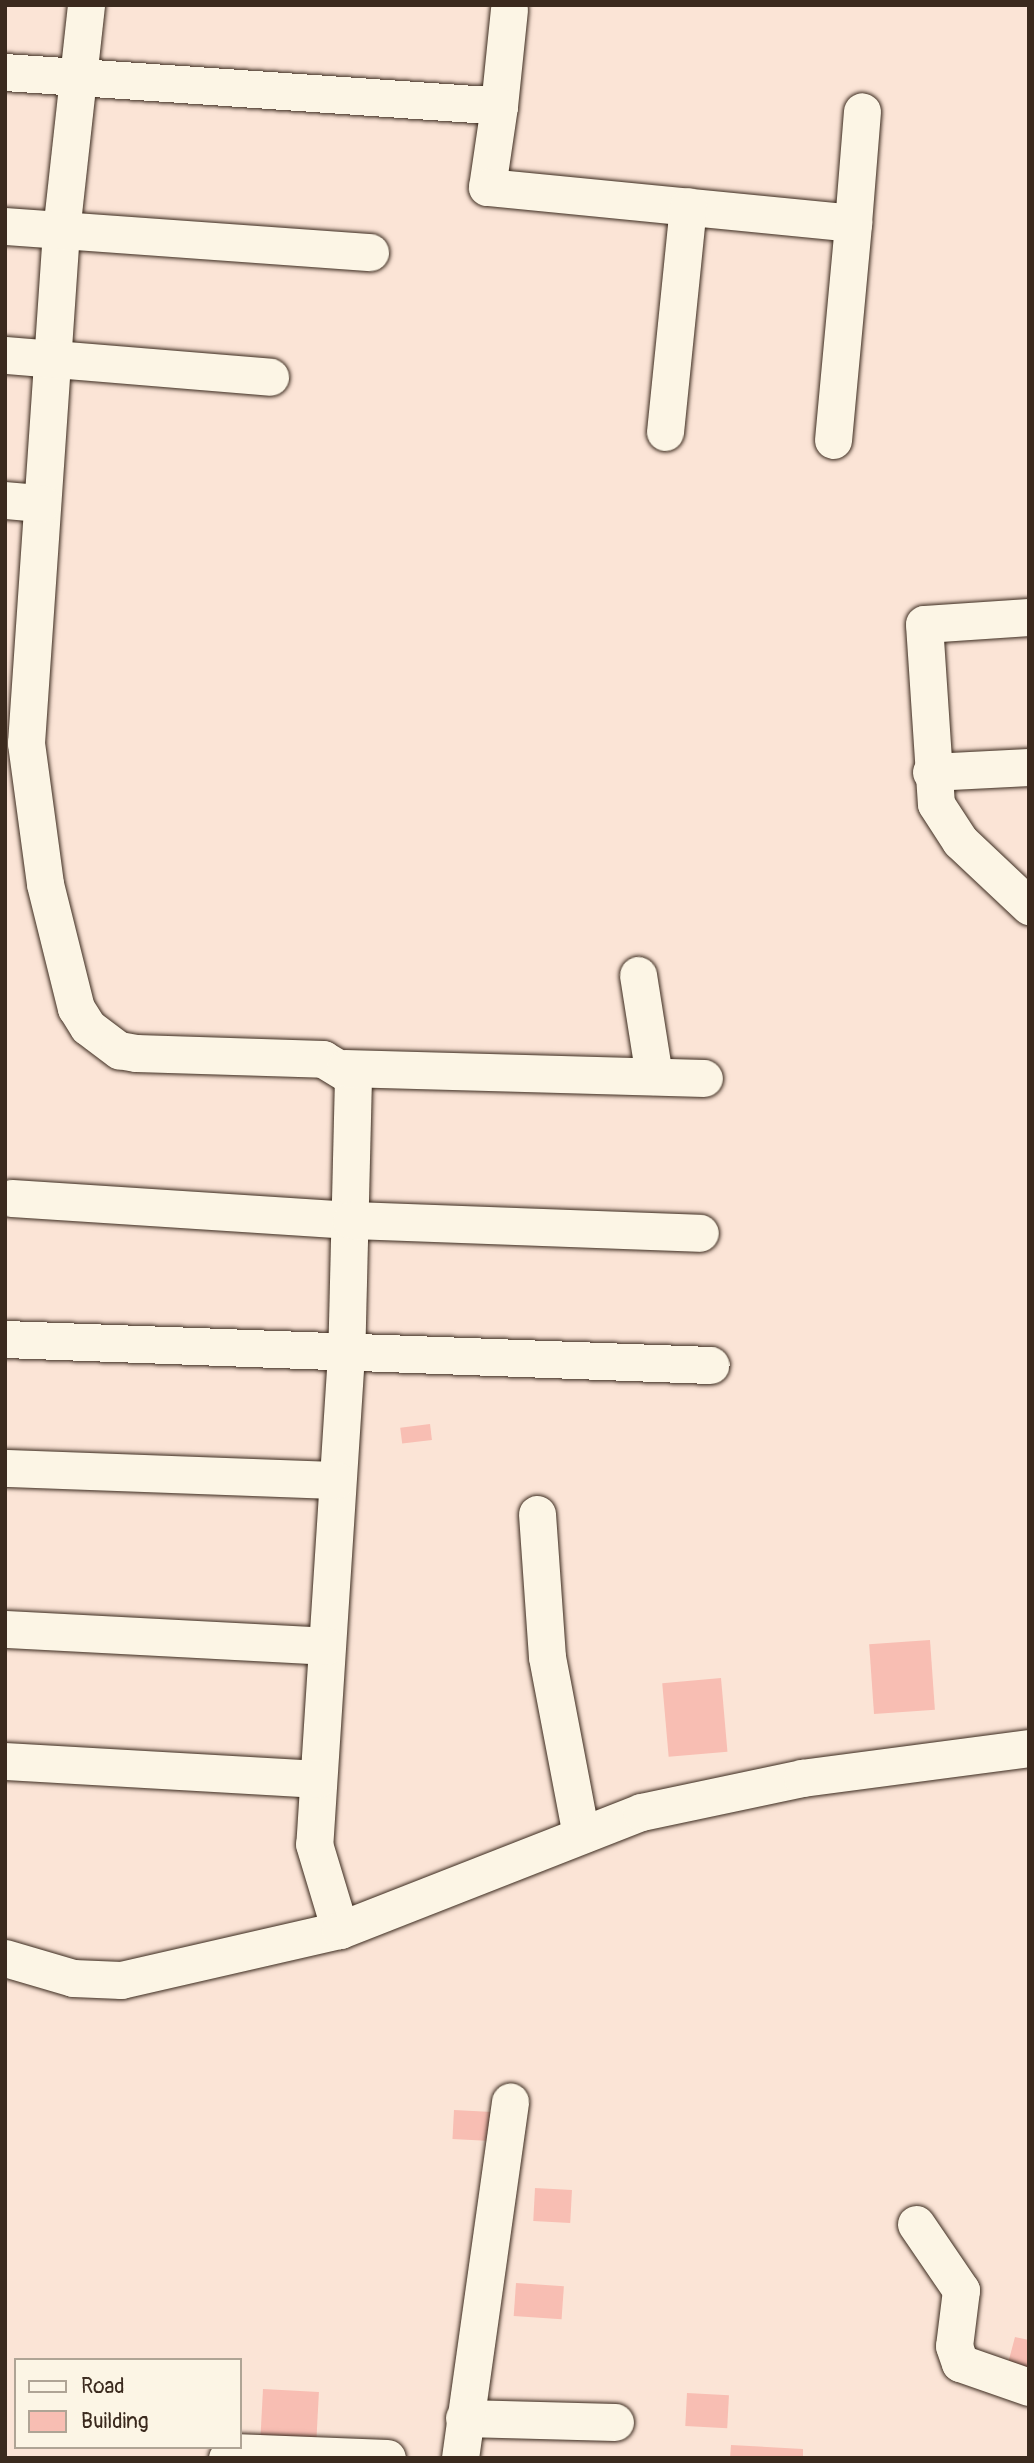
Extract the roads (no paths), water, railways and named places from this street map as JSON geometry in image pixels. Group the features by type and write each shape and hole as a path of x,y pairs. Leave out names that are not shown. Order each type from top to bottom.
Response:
{"street":[{"path":"86,5 61,231 42,503 15,742 45,884 76,1008 88,1027 119,1050 136,1054 323,1059 345,1068 704,1078"},
{"path":"509,10 487,187 852,223"},
{"path":"5,72 499,106"},
{"path":"833,440 862,111"},
{"path":"665,432 688,206"},
{"path":"5,226 370,252"},
{"path":"5,355 270,377"},
{"path":"5,500 42,503"},
{"path":"1029,617 923,624 931,772 936,804 960,841 1029,906"},
{"path":"931,772 1029,767"},
{"path":"639,975 654,1076"},
{"path":"340,1930 314,1843 346,1354 355,1089 345,1068"},
{"path":"11,1198 351,1220 700,1233"},
{"path":"5,1339 346,1354 710,1365"},
{"path":"5,1468 336,1479"},
{"path":"537,1514 547,1657 581,1835"},
{"path":"5,1629 326,1646"},
{"path":"5,1958 95,1982 340,1930 641,1812 723,1793 1029,1748"},
{"path":"5,1761 317,1779"},
{"path":"460,2458 510,2101"},
{"path":"916,2224 961,2290 954,2346 960,2363 1029,2386"},
{"path":"464,2418 615,2422"},
{"path":"227,2458 233,2452 387,2458"}]}
